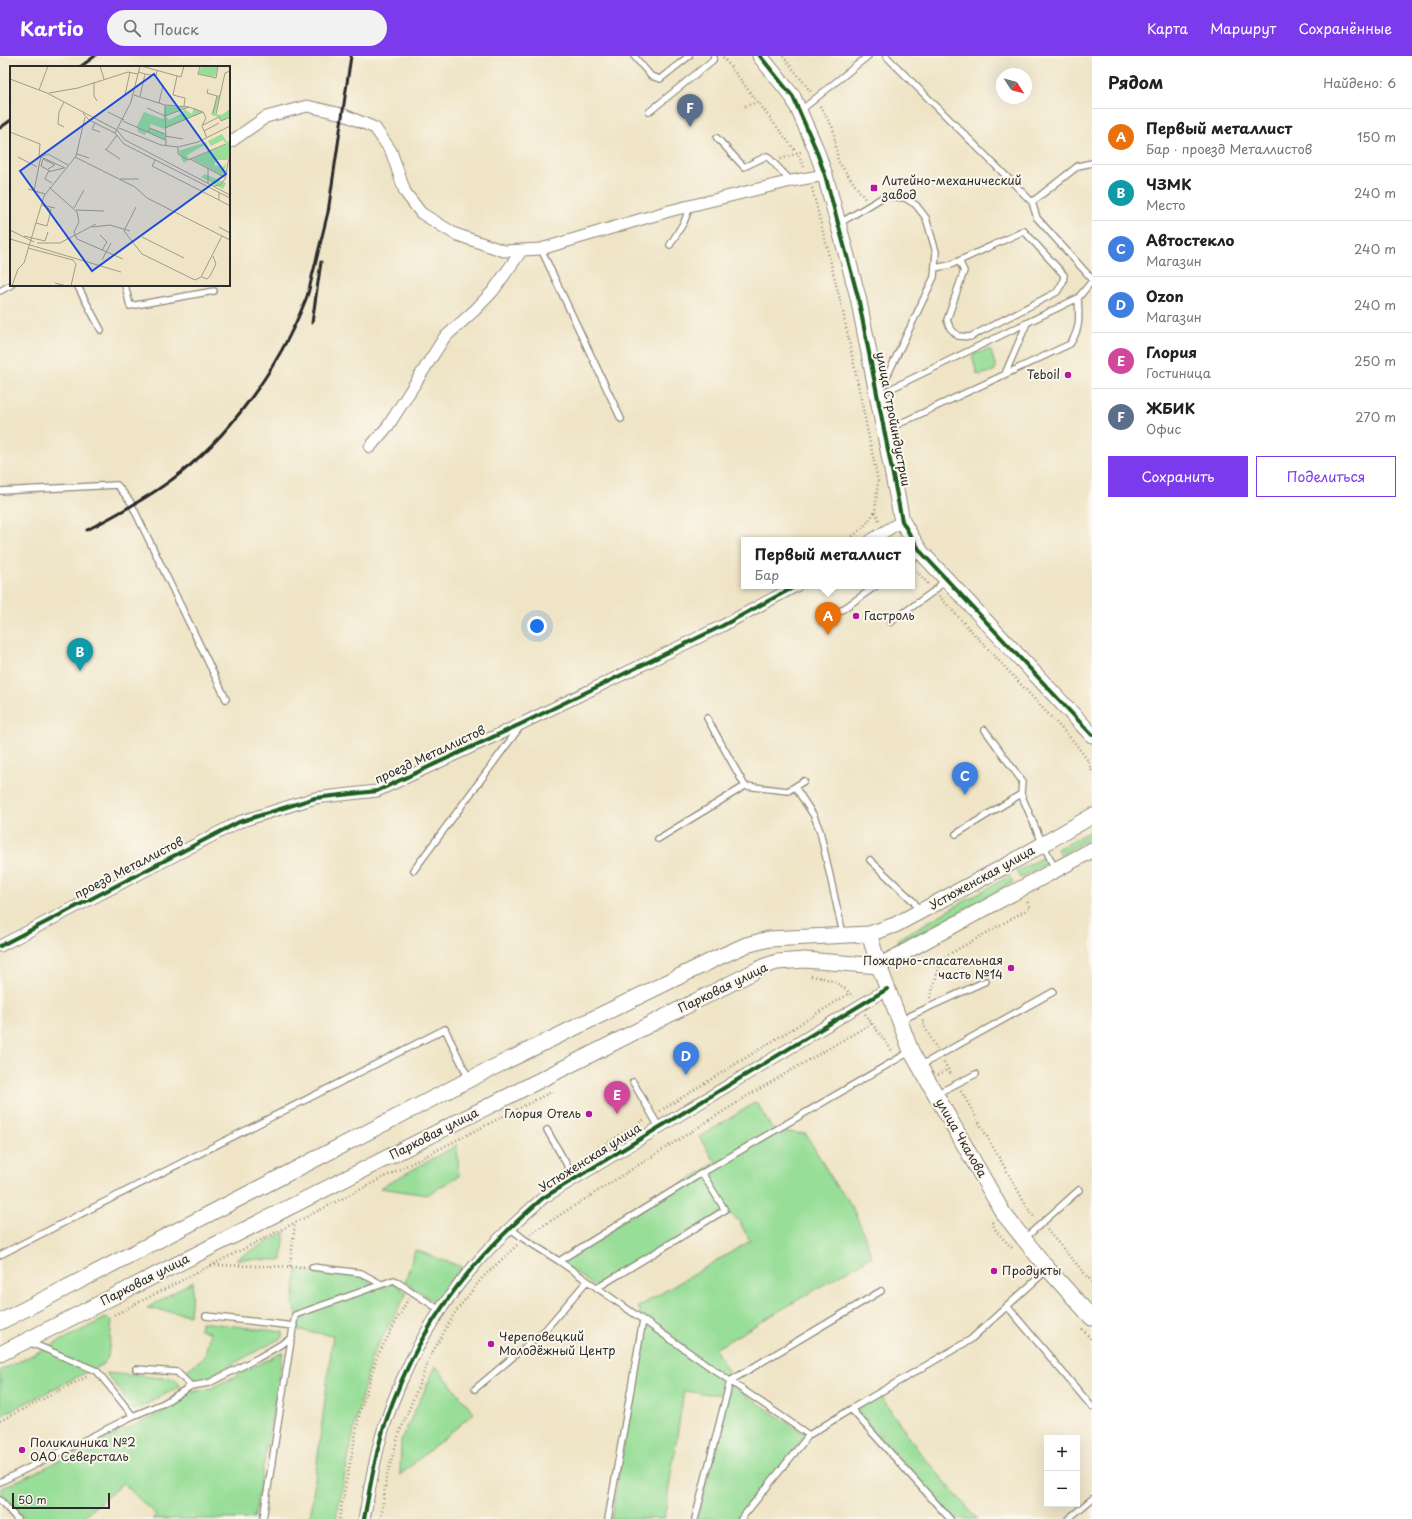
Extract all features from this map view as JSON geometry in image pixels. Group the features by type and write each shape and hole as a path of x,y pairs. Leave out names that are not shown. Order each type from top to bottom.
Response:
{"main road":[{"name":"улица Стройиндустрии","path":"760,56 793,98 815,146 825,175 858,297 902,521 911,537"},
{"name":"улица Стройиндустрии","path":"917,556 946,578 1092,735"},
{"name":"Устюженская улица","path":"869,934 895,925 1043,845 1092,816"},
{"path":"879,966 1092,850"},
{"path":"0,1322 469,1079 746,945 769,939 869,934"},
{"name":"улица Чкалова","path":"869,934 887,989 911,1051 1003,1213 1018,1244 1048,1269 1092,1318"},
{"name":"Парковая улица","path":"0,1354 765,966 777,962 805,960 879,966"}],"street":[{"path":"230,142 266,117 307,106 342,114 376,128 391,151 405,192 421,213 455,234 504,251 541,249 669,211 791,181 825,175"},
{"path":"370,447 388,426 444,338 488,296 522,250"},
{"path":"876,537 902,521"},
{"name":"проезд Металлистов","path":"0,946 239,822 315,798 377,791 523,723 722,626 790,589"},
{"name":"Устюженская улица","path":"364,1519 385,1425 405,1373 440,1310 474,1266 510,1228 543,1198 887,989"}],"lane":[{"path":"634,56 650,76 660,79 689,56"},
{"path":"649,112 713,60 714,56"},
{"path":"799,112 868,56"},
{"path":"878,395 1078,298 1092,280 1037,218 1032,202 886,56"},
{"path":"717,138 744,167 767,156 791,181"},
{"path":"1032,202 1078,166 1092,163"},
{"path":"838,223 885,196 905,198 916,205 926,218 936,252 934,277 878,395"},
{"path":"670,245 684,222 690,207"},
{"path":"935,268 950,265 1024,231 1064,275 1063,282 1058,292 970,337 958,336 950,328 948,320 964,271 959,261"},
{"path":"541,249 621,419"},
{"path":"0,291 10,286"},
{"path":"78,286 101,330"},
{"path":"125,286 130,306 214,291"},
{"path":"885,430 1070,344 1076,335 1079,324 1078,298"},
{"path":"1005,374 1027,322"},
{"path":"0,491 117,486 130,501 226,699"},
{"path":"890,622 934,590 946,578"},
{"path":"826,621 872,589"},
{"path":"707,718 745,786"},
{"path":"414,870 523,723"},
{"path":"985,730 1022,781 1021,794 1055,870"},
{"path":"658,839 745,786 788,791 804,781"},
{"path":"795,787 814,816 820,832 843,936"},
{"path":"956,834 1021,794"},
{"path":"870,860 914,902 919,912"},
{"path":"900,1021 986,981"},
{"path":"920,1066 1053,992"},
{"path":"0,1255 445,1029 469,1079"},
{"path":"559,1261 702,1173 911,1051"},
{"path":"936,1095 976,1074"},
{"path":"633,1082 659,1127"},
{"path":"547,1130 575,1179"},
{"path":"598,1288 725,1210 702,1173"},
{"path":"1018,1244 1079,1190"},
{"path":"510,1228 809,1435"},
{"path":"312,1267 361,1273 381,1284"},
{"path":"741,1519 809,1435 970,1340 1048,1269"},
{"path":"263,1519 296,1314 394,1280 440,1310"},
{"path":"475,1389 545,1330 587,1281"},
{"path":"695,1519 730,1381 881,1291"},
{"path":"1006,1306 1092,1407"},
{"path":"206,1316 294,1326"},
{"path":"608,1519 643,1320"},
{"path":"0,1482 134,1416 164,1403 192,1386 209,1383 258,1358 292,1338"},
{"path":"26,1340 97,1371 134,1416"},
{"path":"136,1369 177,1372 192,1386"},
{"path":"851,1409 950,1519"},
{"path":"1068,1519 1092,1499"},
{"path":"0,1500 17,1519"}],"path":[{"path":"722,56 797,153 810,178 843,312 878,481 875,512 866,524 852,537"},
{"path":"783,56 816,98 833,128 838,161 865,199 871,195"},
{"path":"745,106 758,102"},
{"path":"915,569 1075,743 1088,761 1092,772"},
{"path":"1030,908 944,957 940,964 922,1022 1029,1210 1092,1282"},
{"path":"806,975 822,977 844,986 898,1059"},
{"path":"568,1167 850,993"},
{"path":"114,1315 555,1090"},
{"path":"989,1217 996,1230 1018,1244"},
{"path":"290,1266 295,1223"},
{"path":"210,1265 312,1267"},
{"path":"339,1519 360,1412 376,1357 412,1292"},
{"path":"1077,1323 1092,1340"},
{"path":"0,1421 97,1371"},
{"path":"20,1411 22,1416"}],"green space":[{"path":"988,350 991,351 996,368 994,371 980,375 977,374 972,356"},
{"path":"1092,830 1092,837 1060,855 1057,849"},
{"path":"1043,857 1046,863 1020,878 1016,872"},
{"path":"1009,876 1013,882 901,944 897,943 898,939"},
{"path":"756,1102 770,1125 776,1131 806,1134 836,1186 848,1200 853,1209 872,1256 715,1349 727,1369 730,1379 725,1394 684,1391 664,1519 611,1519 645,1324 638,1307 750,1241 739,1221 725,1210 597,1288 559,1261 717,1162 712,1158 700,1137"},
{"path":"457,1145 459,1176 427,1195 380,1188"},
{"path":"285,1232 282,1260 236,1259"},
{"path":"415,1250 462,1267 436,1303 405,1282"},
{"path":"297,1270 359,1275 381,1288 394,1283 407,1293 372,1356 358,1411 336,1519 310,1519 333,1335 296,1330 298,1317 293,1304"},
{"path":"193,1281 190,1315 147,1308"},
{"path":"106,1318 112,1321 108,1357 103,1364 0,1416 0,1371"},
{"path":"201,1322 283,1332 283,1337 210,1376 194,1379 186,1371 205,1356 210,1332 200,1330"},
{"path":"283,1352 254,1519 152,1519 156,1515 123,1483 81,1519 24,1519 0,1491 0,1489 167,1410 191,1392 212,1388"},
{"path":"436,1366 474,1413 400,1475 401,1440"},
{"path":"106,1373 174,1379 181,1386 135,1410"},
{"path":"731,1385 806,1435 738,1519 697,1519"},
{"path":"880,1395 918,1450 977,1519 953,1519 855,1409"}],"railway":[{"path":"81,66 95,56"},
{"path":"328,212 351,56"},
{"path":"0,128 10,121"},
{"path":"87,530 150,495 192,464 232,422 250,399 267,375 282,349 306,299 329,208"},
{"path":"312,323 321,262"}],"cycle path":[{"path":"760,56 793,97 815,147 825,175 858,297 902,521 911,537"},
{"path":"915,543 921,552 1092,735"},
{"path":"0,946 239,822 315,798 377,791 523,723 722,626 790,589"},
{"path":"364,1519 381,1435 401,1381 422,1340 446,1302 474,1266 499,1239 543,1198 887,989"}],"place":[{"name":"ЖБИК","path":"690,127"},
{"name":"Литейно-механический завод","path":"874,188"},
{"name":"Teboil","path":"1068,375"},
{"name":"Гастроль","path":"856,616"},
{"name":"Первый металлист","path":"828,635"},
{"name":"ЧЗМК","path":"80,671"},
{"name":"Автостекло","path":"965,795"},
{"name":"Пожарно-спасательная часть №14","path":"1011,968"},
{"name":"Ozon","path":"686,1075"},
{"name":"Глория Отель","path":"589,1114"},
{"name":"Глория","path":"617,1114"},
{"name":"Продукты","path":"994,1271"},
{"name":"Череповецкий Молодёжный Центр","path":"491,1344"},
{"name":"Поликлиника №2 ОАО Северсталь","path":"22,1450"}]}
